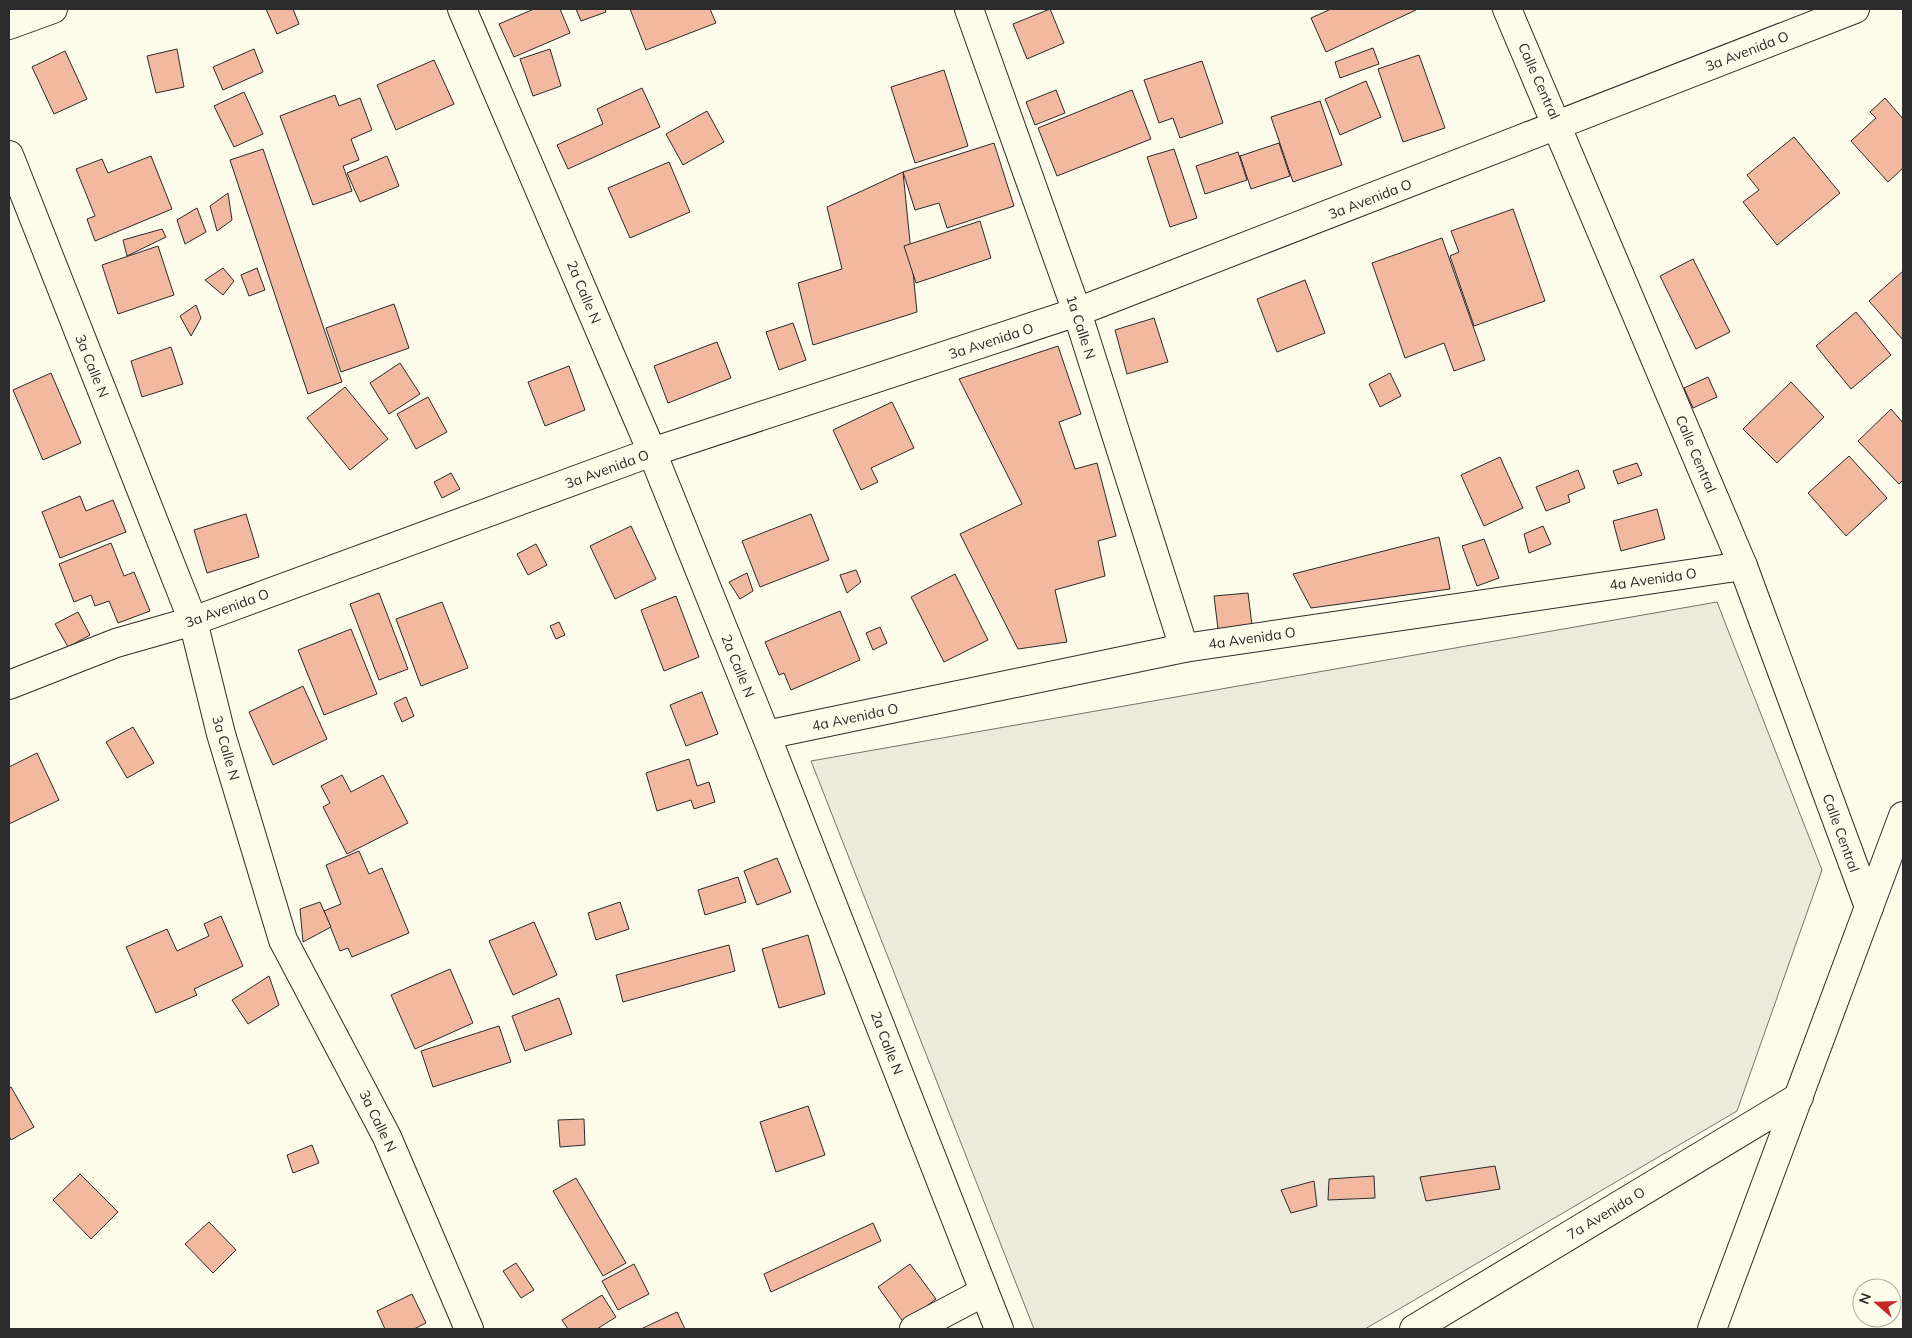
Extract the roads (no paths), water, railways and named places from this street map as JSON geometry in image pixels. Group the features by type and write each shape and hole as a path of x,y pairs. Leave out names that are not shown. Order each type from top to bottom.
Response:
{"street":[{"path":"9,25 53,9"},
{"name":"2a Calle N","path":"462,9 652,452 766,735 999,1329"},
{"name":"1a Calle N","path":"969,9 1077,312 1184,648"},
{"name":"Calle Central","path":"1507,9 1558,125 1743,566 1869,907"},
{"name":"3a Avenida O","path":"9,686 116,643 192,621 652,452 1077,312 1855,9"},
{"name":"3a Calle N","path":"9,155 192,621 221,734 283,940 387,1137 469,1329"},
{"name":"4a Avenida O","path":"766,735 1184,648 1743,566"},
{"path":"1712,1329 1903,816"},
{"name":"7a Avenida O","path":"1414,1329 1799,1097"},
{"path":"914,1329 984,1292"}]}
